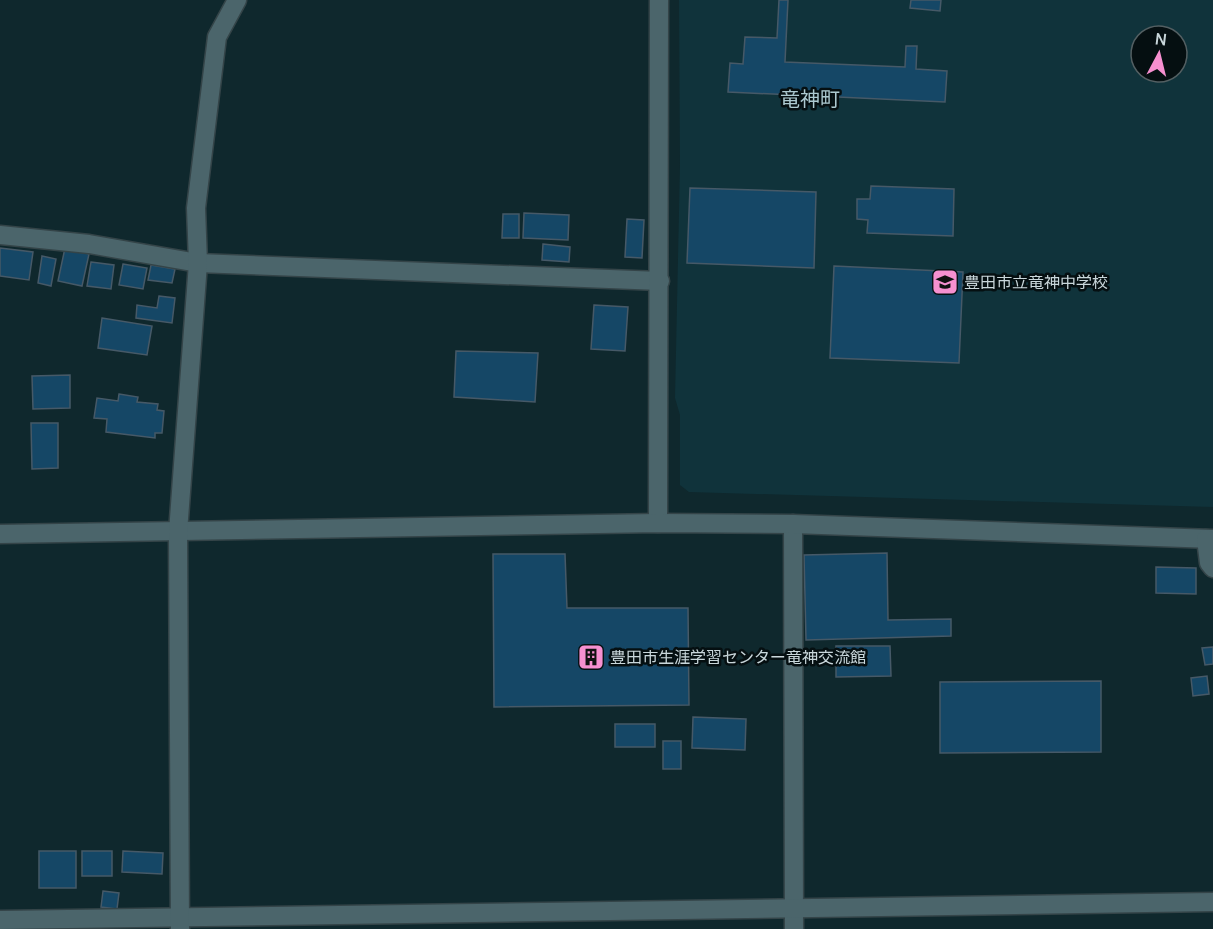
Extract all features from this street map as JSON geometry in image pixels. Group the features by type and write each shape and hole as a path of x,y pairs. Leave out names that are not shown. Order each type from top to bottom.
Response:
{"street":[{"path":"180,924 178,532 198,263 196,208 217,37 236,0"},
{"path":"658,523 659,0"},
{"path":"0,235 89,244 198,263 660,281"},
{"path":"0,534 658,523 793,524 1209,539 1209,563 1213,568"},
{"path":"793,524 794,929"},
{"path":"0,920 180,924 794,907 1213,902"}],"shaded area":[{"name":"豊田市立竜神中学校","path":"679,0 1213,0 1213,507 689,492 680,485 680,415 675,398 680,165"}],"building":[{"path":"779,0 788,0 785,62 905,67 906,46 917,46 916,69 947,71 945,102 728,92 730,63 743,64 745,37 777,38"},
{"path":"911,0 941,0 940,11 910,8"},
{"path":"871,186 954,189 953,236 867,233 868,220 857,219 857,199 870,199"},
{"path":"690,188 816,192 814,268 687,263"},
{"path":"524,213 569,215 568,240 523,238"},
{"path":"503,214 519,214 519,238 502,238"},
{"path":"627,219 644,220 642,258 625,257"},
{"path":"543,244 570,247 569,262 542,260"},
{"path":"0,248 33,252 29,280 0,276"},
{"path":"65,248 89,254 82,286 58,281"},
{"path":"42,256 56,259 51,286 38,283"},
{"path":"91,262 114,265 111,289 87,286"},
{"path":"123,264 147,268 143,289 119,285"},
{"path":"151,265 175,269 172,283 148,280"},
{"path":"834,266 963,272 959,363 830,358"},
{"path":"159,296 175,298 172,323 136,318 137,305 157,308"},
{"path":"594,305 628,307 625,351 591,349"},
{"path":"102,318 152,326 147,355 98,348"},
{"path":"456,351 538,353 535,402 454,397"},
{"path":"70,375 70,408 33,409 32,376"},
{"path":"119,394 138,397 137,402 158,404 157,410 164,411 162,433 155,433 155,438 106,432 107,419 94,418 97,398 118,401"},
{"path":"31,423 58,423 58,468 32,469"},
{"path":"887,553 888,620 951,619 951,636 806,640 804,555"},
{"name":"豊田市生涯学習センター竜神交流館","path":"493,554 565,554 567,608 688,608 689,705 494,707"},
{"path":"1156,567 1196,568 1196,594 1156,593"},
{"path":"836,646 890,646 891,676 836,677"},
{"path":"1213,647 1213,664 1205,665 1202,648"},
{"path":"1207,676 1209,694 1193,696 1191,678"},
{"path":"1101,681 1101,752 940,753 940,682"},
{"path":"693,717 746,719 745,750 692,748"},
{"path":"615,724 655,724 655,747 615,747"},
{"path":"663,741 681,741 681,769 663,769"},
{"path":"39,851 76,851 76,888 39,888"},
{"path":"82,851 112,851 112,876 82,876"},
{"path":"123,851 163,853 162,874 122,872"},
{"path":"103,891 119,893 117,909 101,907"}],"place":[{"name":"豊田市立竜神中学校","path":"945,282"},
{"name":"豊田市生涯学習センター竜神交流館","path":"591,657"}],"district":[{"name":"竜神町","path":"810,98"}]}
